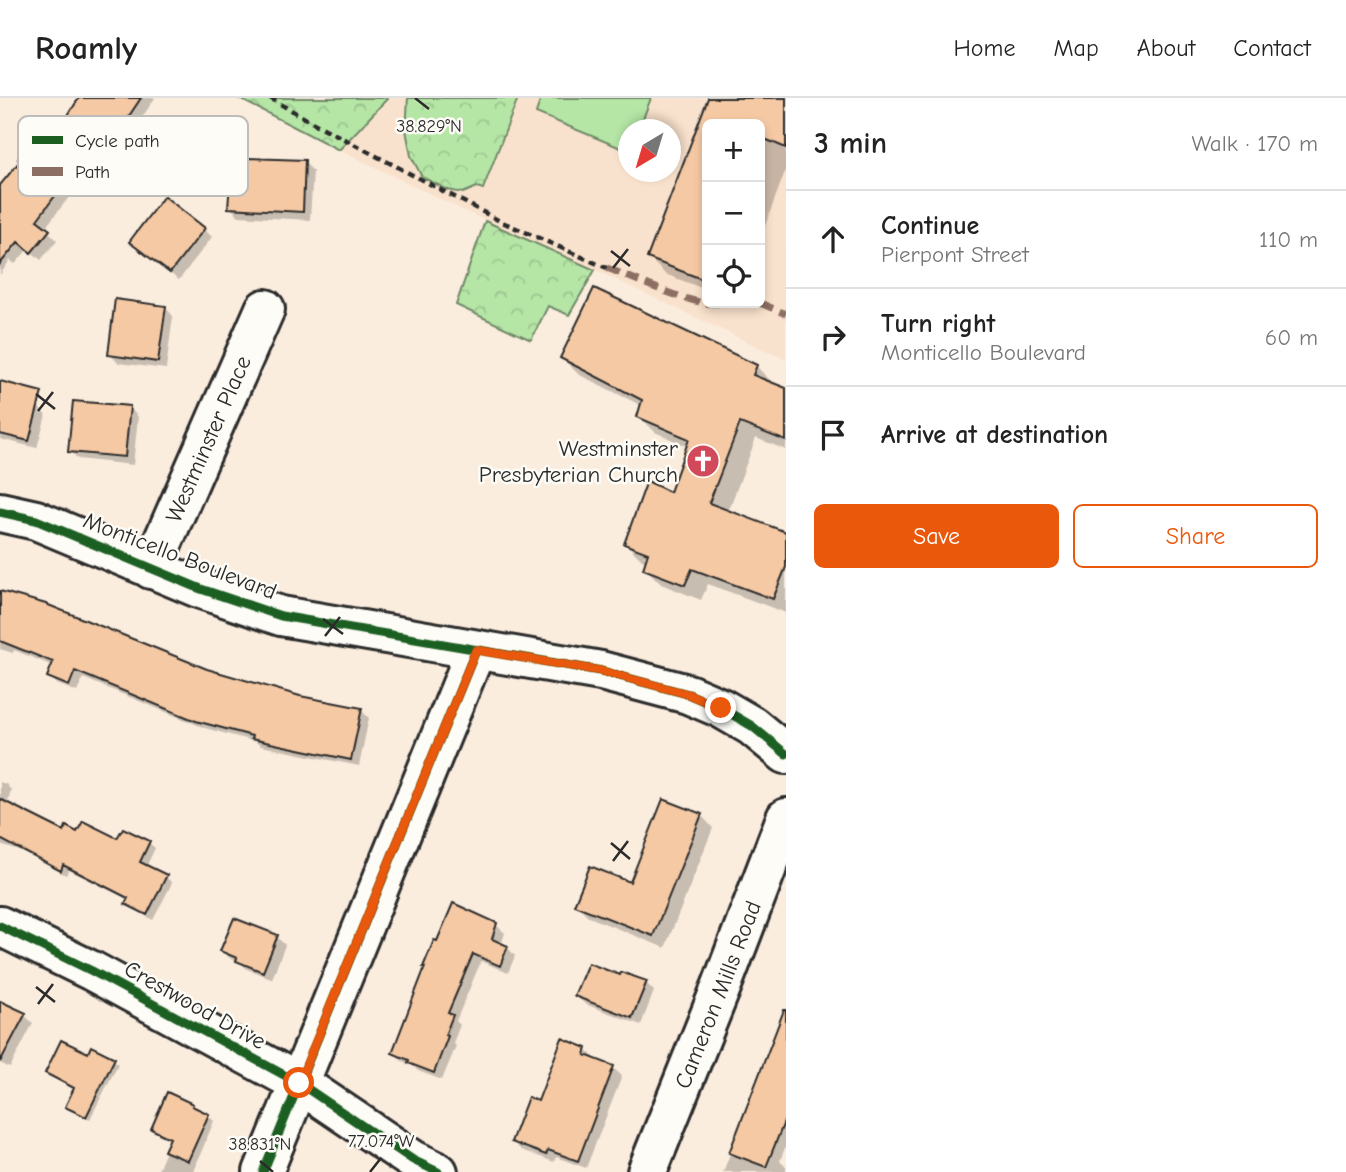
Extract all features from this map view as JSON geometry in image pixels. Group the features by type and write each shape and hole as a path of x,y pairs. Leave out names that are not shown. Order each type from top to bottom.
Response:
{"street":[{"name":"Westminster Place","path":"151,569 265,309"},
{"name":"Monticello Boulevard","path":"0,512 36,520 201,589 281,616 601,671 688,694 721,708 752,726 786,754"},
{"path":"262,1172 476,650"},
{"name":"Cameron Mills Road","path":"646,1172 786,818"},
{"name":"Crestwood Drive","path":"0,926 92,971 299,1083 413,1160 438,1172"}],"path":[{"path":"270,98 500,221 607,268"}],"shaded area":[{"path":"388,98 786,98 786,360 595,270 485,221 339,150"}],"green space":[{"path":"238,98 388,98 339,150"},
{"path":"408,98 518,98 483,189 477,187 463,193 448,190 422,177 411,156 406,130"},
{"path":"541,98 651,98 643,119 618,119 618,147 536,113"},
{"path":"485,221 595,270 569,315 548,306 531,340 456,305"}],"building":[{"path":"79,98 141,98 129,116 67,116"},
{"path":"708,98 786,98 786,148 765,139 765,119 702,119 702,279 647,258 676,182 681,182 681,169"},
{"path":"248,158 305,160 303,212 228,208 229,196 248,196"},
{"path":"18,163 18,196 55,196 37,220 50,230 31,253 18,242 0,264 0,185"},
{"path":"164,196 205,228 170,273 129,242"},
{"name":"Westminster Presbyterian Church","path":"594,288 757,365 753,375 786,388 786,441 740,423 709,503 786,532 786,567 773,599 692,569 685,585 643,569 648,553 624,544 647,481 670,492 689,439 637,417 642,400 560,358"},
{"path":"115,299 166,306 158,362 108,355"},
{"path":"0,381 42,392 29,441 0,434"},
{"path":"73,401 130,406 125,457 68,452"},
{"path":"0,591 46,604 207,669 300,696 362,708 351,760 251,739 252,736 196,721 75,671 69,686 47,677 53,662 0,641"},
{"path":"0,799 64,831 66,826 77,832 83,821 117,838 123,828 150,841 140,862 167,875 147,915 125,904 128,898 63,865 61,871 0,839"},
{"path":"663,799 702,814 653,936 574,905 590,866 630,882"},
{"path":"453,903 497,923 492,939 508,946 500,966 473,954 448,1013 453,1015 434,1073 408,1063 409,1060 392,1053 423,967"},
{"path":"234,918 278,935 263,972 220,951"},
{"path":"588,963 620,975 621,972 647,981 632,1018 574,996"},
{"path":"0,1001 26,1013 0,1062"},
{"path":"784,1010 786,1117 766,1167 729,1153"},
{"path":"562,1038 587,1048 585,1055 614,1066 578,1161 548,1150 546,1155 511,1142 528,1097 538,1101"},
{"path":"61,1040 88,1053 91,1046 115,1058 86,1117 65,1107 74,1088 45,1073"},
{"path":"167,1092 209,1114 188,1161 164,1151 170,1138 151,1129"}],"marked path":[{"path":"607,268 702,302"},
{"path":"765,305 786,314"}],"cycle path":[{"path":"0,512 36,520 201,589 281,616 601,671 688,694 721,708 752,726 786,754"},
{"path":"263,1172 476,650"},
{"path":"0,926 92,971 299,1083 413,1160 438,1172"}],"place":[{"name":"Westminster Presbyterian Church","path":"703,461"}],"route":[{"path":"299,1083 476,650 601,671 688,694 721,708"}]}
